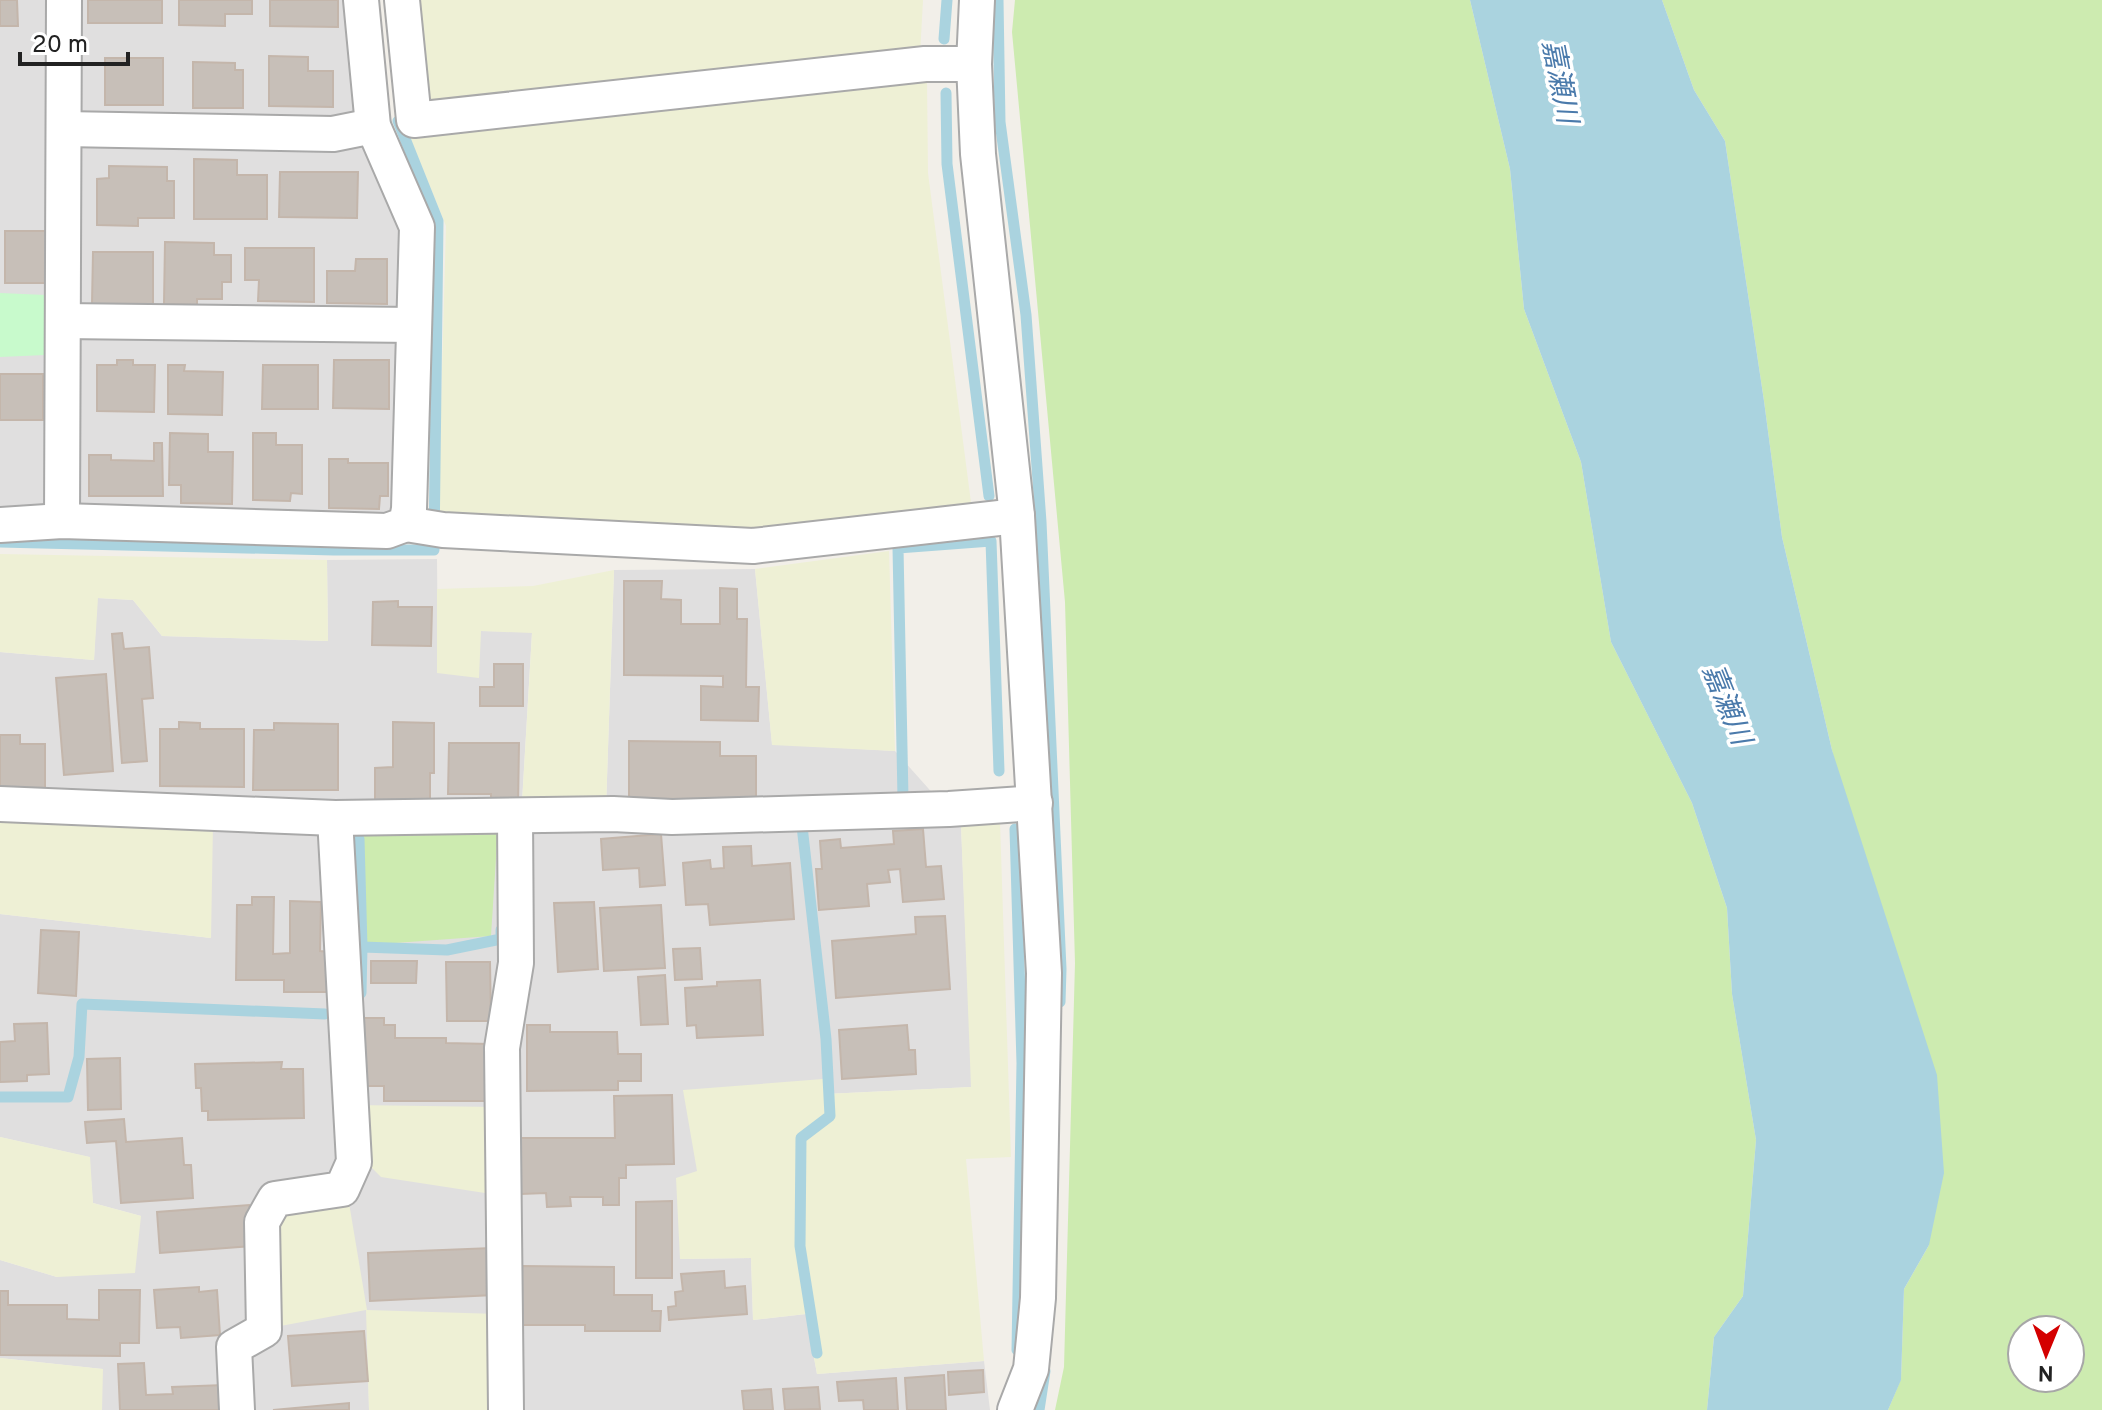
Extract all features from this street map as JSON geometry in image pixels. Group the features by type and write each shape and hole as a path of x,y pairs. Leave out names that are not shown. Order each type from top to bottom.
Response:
{"street":[{"path":"62,521 64,0"},
{"path":"361,0 373,126 417,227 409,509 406,524"},
{"path":"402,0 414,120 925,64 974,64"},
{"path":"977,0 974,64 978,154 1017,516 1044,973 1038,1298 1031,1369 1015,1410"},
{"path":"64,129 333,134 373,126"},
{"path":"63,321 414,325"},
{"path":"0,525 62,521 387,531 406,524 443,530 753,546 1017,516"},
{"path":"0,804 335,818 613,814 672,817 949,809 1035,803"},
{"path":"506,1410 502,1048 516,963 515,816"},
{"path":"237,1410 234,1347 264,1330 262,1222 275,1199 342,1189 354,1162 335,818"}],"shaded area":[{"path":"0,0 374,0 387,124 429,227 424,544 30,532 0,535"},
{"path":"437,559 438,673 481,631 532,632 522,802 606,809 614,570 755,569 772,744 895,751 961,825 972,1087 826,1094 823,1079 697,1171 680,1259 751,1258 753,1320 806,1314 817,1374 984,1361 990,1410 517,1410 367,1310 369,1410 102,1410 102,1369 0,1358 0,1260 57,1277 141,1216 93,1203 89,1157 0,1137 0,914 211,938 0,814 0,652 94,660 97,598 133,600 162,636 328,641 327,560"}],"green space":[{"path":"414,0 923,0 920,55 425,108"},
{"path":"1015,0 1470,0 1510,169 1524,309 1581,462 1611,642 1692,803 1727,908 1732,994 1756,1140 1743,1296 1714,1337 1707,1410 1055,1410 1064,1367 1075,963 1065,602 1012,32"},
{"path":"1662,0 2102,0 2102,1410 1888,1410 1901,1379 1904,1289 1929,1245 1832,750 1782,537 1725,141 1694,90"},
{"path":"927,80 928,173 972,510 759,533 438,517 446,226 409,135"},
{"path":"0,293 46,295 45,355 0,357"},
{"path":"889,551 895,751 772,745 755,569"},
{"path":"0,554 327,560 328,641 162,636 133,600 98,598 94,660 0,652"},
{"path":"614,570 606,809 522,803 532,633 481,631 479,678 437,673 437,589 533,586"},
{"path":"0,814 213,824 211,938 0,914"},
{"path":"1000,822 1011,1157 966,1159 984,1361 817,1374 806,1314 753,1320 751,1258 680,1259 676,1178 697,1171 683,1090 823,1079 826,1094 971,1087 961,825"},
{"path":"349,827 498,827 491,936 354,946"},
{"path":"355,1105 496,1107 498,1195 381,1177 362,1158"},
{"path":"0,1137 90,1157 93,1203 141,1216 135,1273 57,1277 0,1260"},
{"path":"349,1203 367,1310 498,1314 500,1410 369,1410 366,1310 275,1327 279,1207"},
{"path":"0,1358 103,1369 102,1410 0,1410"}],"water":[{"name":"嘉瀬川","path":"1470,0 1662,0 1694,90 1725,141 1782,537 1832,750 1937,1075 1944,1173 1929,1245 1904,1289 1901,1380 1888,1410 1707,1410 1714,1337 1743,1296 1756,1140 1732,994 1727,908 1692,803 1611,642 1581,462 1524,309 1510,169"}],"building":[{"path":"0,0 17,0 18,26 0,26"},
{"path":"88,0 162,0 162,23 88,23"},
{"path":"179,0 252,0 252,14 225,14 225,26 179,25"},
{"path":"270,0 338,0 338,27 270,26"},
{"path":"269,56 308,57 308,71 333,71 333,107 269,106"},
{"path":"105,58 163,58 163,105 105,105"},
{"path":"193,62 235,63 235,70 243,70 243,108 193,108"},
{"path":"194,159 237,160 237,175 267,175 267,219 194,219"},
{"path":"109,166 167,167 167,181 174,181 174,218 138,218 138,226 97,225 97,179 109,178"},
{"path":"280,172 358,172 357,218 279,217"},
{"path":"5,231 46,231 46,283 5,283"},
{"path":"165,242 214,243 214,255 231,255 231,282 222,282 222,299 197,299 197,305 164,304"},
{"path":"245,248 314,248 314,302 258,301 259,280 245,280"},
{"path":"93,252 153,252 153,305 92,304"},
{"path":"356,259 387,259 387,304 327,303 327,271 355,271"},
{"path":"117,360 133,360 133,365 155,365 154,412 97,411 97,365 117,365"},
{"path":"334,360 389,360 389,409 333,408"},
{"path":"168,365 185,365 184,371 223,372 222,415 168,414"},
{"path":"263,365 318,365 318,409 262,409"},
{"path":"0,374 43,374 43,420 0,420"},
{"path":"170,433 208,434 208,452 233,452 232,504 181,503 181,485 169,485"},
{"path":"253,433 276,433 276,445 302,445 302,494 291,493 290,501 253,500"},
{"path":"154,443 162,443 163,496 89,496 89,455 111,455 111,460 154,461"},
{"path":"329,459 348,459 348,463 388,463 388,496 380,496 379,509 329,508"},
{"path":"624,581 662,581 661,599 681,600 681,624 720,624 720,588 737,589 737,619 747,619 746,687 759,687 758,721 701,720 701,686 723,687 723,676 624,675"},
{"path":"398,601 398,607 432,607 431,646 372,645 373,602"},
{"path":"122,633 124,649 149,647 153,698 142,699 147,761 122,763 112,634"},
{"path":"494,664 523,664 523,706 480,706 480,687 494,687"},
{"path":"106,674 113,771 64,775 56,678"},
{"path":"179,722 200,723 200,729 244,729 244,787 160,786 160,729 179,729"},
{"path":"393,722 434,723 434,773 430,773 430,806 375,806 375,768 393,767"},
{"path":"274,723 338,724 338,790 253,790 254,730 274,730"},
{"path":"0,735 20,735 20,744 45,744 45,795 0,794"},
{"path":"629,741 720,742 720,756 756,756 756,802 629,801"},
{"path":"449,743 519,743 518,806 491,805 491,794 448,794"},
{"path":"923,829 926,867 941,866 944,899 903,902 900,869 888,870 890,882 867,884 869,906 819,910 816,869 822,869 820,841 840,839 841,848 894,844 893,831"},
{"path":"661,834 665,885 640,887 639,868 603,870 601,839"},
{"path":"751,846 752,866 790,863 794,919 710,925 708,904 686,905 683,863 710,860 711,869 724,868 723,847"},
{"path":"252,897 274,897 273,954 290,953 290,901 321,902 320,951 330,952 330,992 284,992 284,980 236,980 237,905 252,905"},
{"path":"594,902 598,969 558,972 554,903"},
{"path":"661,905 665,968 604,971 600,908"},
{"path":"945,916 950,989 836,998 832,941 916,934 915,917"},
{"path":"41,930 79,932 76,996 38,993"},
{"path":"700,948 702,979 675,980 673,949"},
{"path":"371,961 417,961 416,983 371,983"},
{"path":"446,962 490,962 491,1021 447,1021"},
{"path":"665,975 668,1024 641,1025 638,977"},
{"path":"760,980 763,1035 697,1038 696,1025 687,1026 685,988 717,986 717,982"},
{"path":"360,1018 384,1018 384,1025 395,1025 395,1038 446,1038 446,1043 490,1044 489,1101 384,1101 384,1086 360,1086"},
{"path":"47,1023 49,1074 27,1075 27,1081 0,1082 0,1042 15,1041 14,1024"},
{"path":"527,1025 550,1025 550,1032 617,1032 618,1054 641,1054 641,1081 618,1081 618,1090 527,1091"},
{"path":"907,1025 909,1050 915,1050 916,1074 842,1079 839,1030"},
{"path":"120,1058 121,1109 88,1110 87,1059"},
{"path":"282,1062 281,1069 303,1069 304,1118 208,1120 208,1111 202,1111 201,1088 196,1088 195,1064"},
{"path":"672,1095 674,1164 626,1165 626,1178 619,1178 619,1205 603,1205 603,1197 570,1197 571,1206 547,1207 546,1193 521,1194 520,1138 615,1138 614,1096"},
{"path":"124,1119 126,1142 182,1138 184,1165 191,1165 193,1198 121,1203 116,1141 87,1143 85,1122"},
{"path":"672,1201 672,1278 636,1278 636,1202"},
{"path":"249,1205 252,1246 160,1253 157,1212"},
{"path":"492,1248 494,1295 370,1301 368,1253"},
{"path":"522,1266 614,1267 614,1295 652,1295 652,1311 661,1311 660,1331 585,1331 585,1325 521,1325"},
{"path":"724,1271 725,1288 745,1286 747,1314 669,1320 668,1307 676,1306 675,1292 683,1291 681,1274"},
{"path":"199,1287 199,1292 217,1290 220,1335 181,1338 180,1327 157,1328 154,1290"},
{"path":"99,1290 140,1290 139,1343 120,1343 120,1356 0,1355 0,1291 8,1291 8,1305 67,1305 67,1319 99,1320"},
{"path":"364,1331 368,1381 292,1386 288,1336"},
{"path":"144,1363 146,1395 173,1394 172,1387 224,1385 225,1410 120,1410 118,1364"},
{"path":"983,1370 984,1392 949,1395 948,1372"},
{"path":"944,1375 946,1410 907,1410 905,1378"},
{"path":"896,1378 898,1410 864,1410 863,1400 839,1401 837,1382"},
{"path":"818,1387 820,1409 785,1410 783,1389"},
{"path":"771,1389 773,1410 744,1410 742,1391"},
{"path":"349,1403 349,1410 273,1410"}],"waterway":[{"path":"944,39 947,0"},
{"path":"998,0 1000,122 1026,315 1041,522 1060,1002"},
{"path":"946,93 947,164 989,496"},
{"path":"0,542 434,550 438,221 398,121"},
{"path":"893,798 903,798 898,548 991,541 999,771"},
{"path":"791,826 802,826 826,1039 830,1116 801,1138 800,1246 817,1353"},
{"path":"1015,829 1022,1063 1017,1350"},
{"path":"359,839 362,947"},
{"path":"361,993 362,947 447,950 501,939 501,930"},
{"path":"0,1097 68,1097 79,1057 82,1004 325,1014"},
{"path":"1039,1410 1045,1371"}]}
